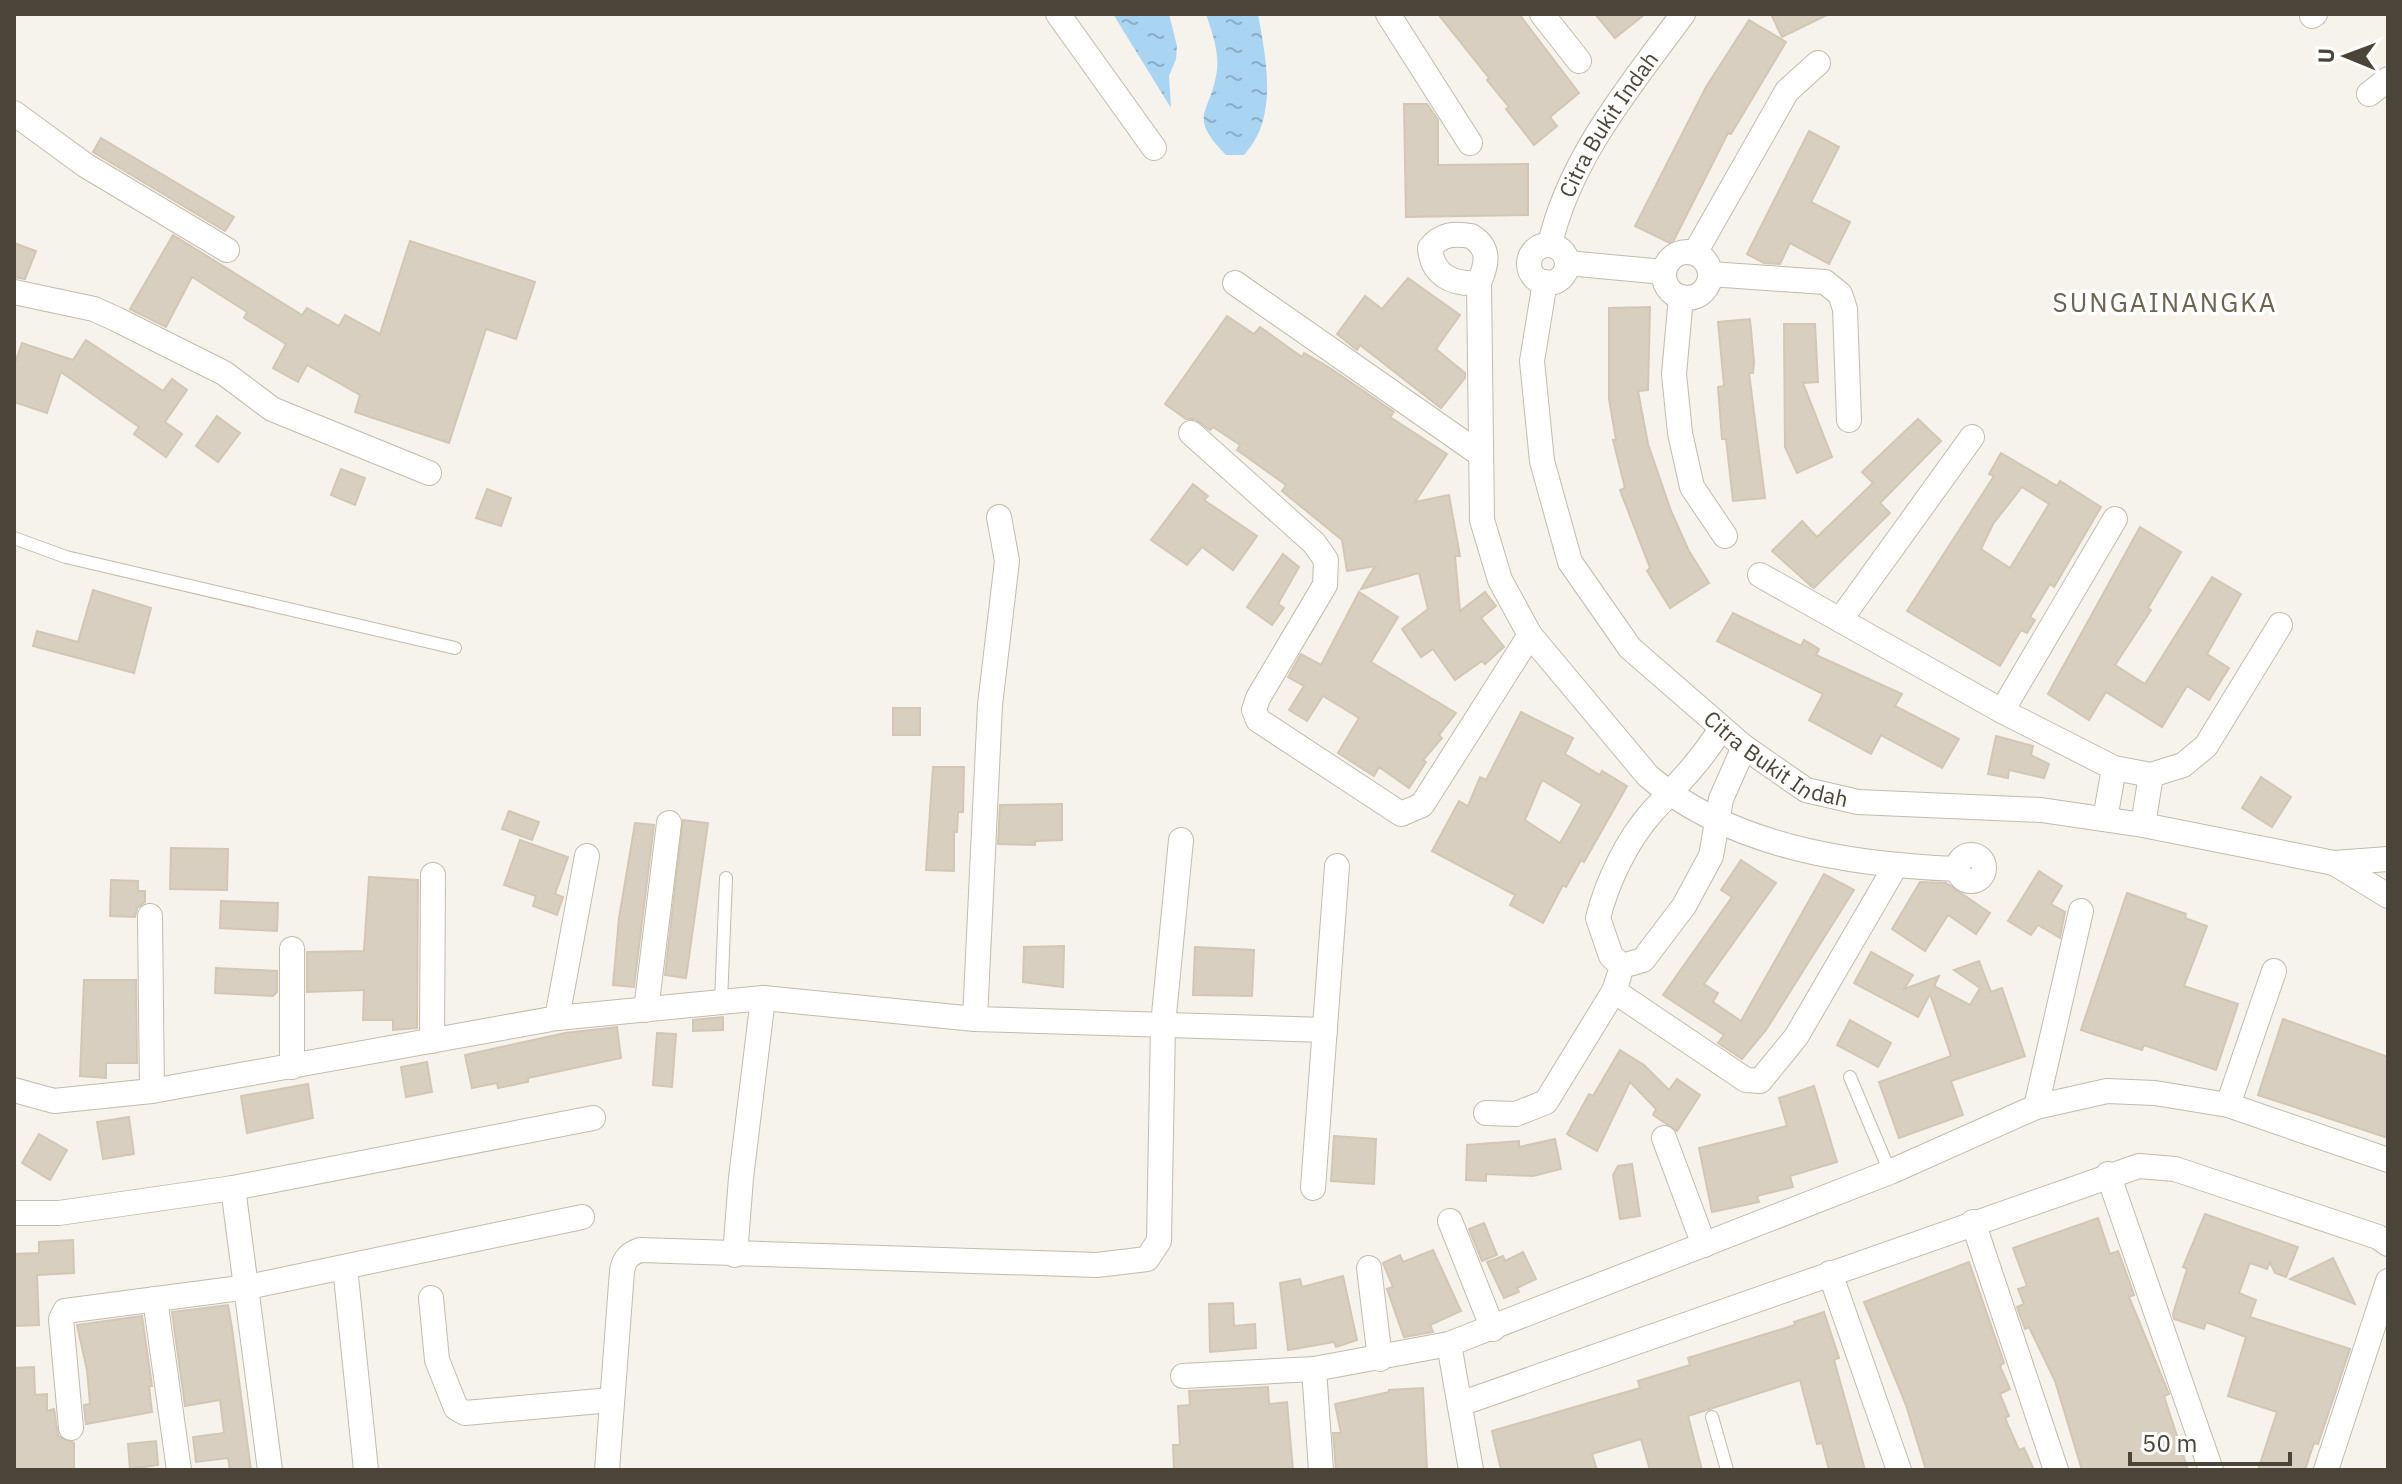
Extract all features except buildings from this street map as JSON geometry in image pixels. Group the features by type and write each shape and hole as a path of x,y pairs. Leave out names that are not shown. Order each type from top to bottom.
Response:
{"street":[{"path":"1058,14 1154,148"},
{"path":"1388,14 1470,143"},
{"path":"1542,14 1579,61"},
{"name":"Citra Bukit Indah","path":"1683,14 1588,148 1559,206 1550,244 1535,250 1530,257 1532,273 1545,282 1532,361 1542,461 1570,562 1630,648 1720,730 1806,790 1858,802 2041,810 2143,825 2334,863 2388,859"},
{"path":"1695,253 1780,101 1818,63"},
{"path":"14,113 85,165 227,250"},
{"path":"1545,282 1561,278 1567,263 1564,253 1550,244"},
{"path":"1687,251 1695,253 1709,265 1710,274 1702,293 1681,297 1668,287 1664,272 1672,257 1687,251"},
{"path":"1567,263 1664,272"},
{"path":"1710,274 1825,282 1840,294 1845,309 1844,363 1849,420"},
{"path":"1235,283 1480,454"},
{"path":"1479,283 1482,520 1500,580 1530,635 1648,776 1671,795 1716,822 1748,835 1895,867 1958,869"},
{"path":"14,292 94,309 224,373 272,409 429,473"},
{"path":"1681,297 1674,374 1680,433 1692,487 1725,536"},
{"path":"1191,433 1314,543 1326,560 1325,585 1258,698 1254,710 1258,720 1401,814 1422,805 1530,635"},
{"path":"1840,620 1972,437"},
{"path":"975,1019 990,705 1007,561 999,517"},
{"path":"2002,711 2115,519"},
{"path":"1760,575 2002,711 2114,768 2151,775 2183,765 2206,746 2280,625"},
{"path":"1622,966 1611,956 1600,929 1601,906 1617,867 1651,814 1700,763 1720,730"},
{"path":"1622,966 1643,960 1684,906 1711,856 1721,799 1744,747"},
{"path":"2105,819 2114,768"},
{"path":"2143,825 2151,775"},
{"path":"646,1010 669,823"},
{"path":"607,1470 624,1261 640,1250 1097,1265 1147,1259 1159,1241 1163,1025 1181,840"},
{"path":"557,1018 587,856"},
{"name":"Citra Bukit Indah","path":"2334,863 2388,896"},
{"path":"1313,1188 1337,866"},
{"path":"1614,991 1746,1080 1760,1081 1796,1037 1895,867"},
{"path":"432,1041 433,875"},
{"path":"2036,1107 2081,911"},
{"path":"150,916 152,1091"},
{"path":"292,949 292,1067"},
{"path":"1486,1113 1516,1114 1546,1102 1614,991 1622,966"},
{"path":"2228,1105 2274,971"},
{"path":"735,1255 763,998"},
{"path":"14,1090 54,1101 152,1091 557,1018 763,998 975,1019 1325,1030"},
{"path":"1183,1376 1314,1369 1449,1344 1890,1172 2036,1107 2107,1091 2155,1093 2228,1105 2388,1160"},
{"path":"14,1213 59,1213 233,1188 593,1118"},
{"path":"1664,1138 1704,1245"},
{"path":"1460,1404 2108,1174 2139,1166 2175,1169 2378,1237 2388,1244"},
{"path":"2108,1174 2211,1470"},
{"path":"233,1188 270,1470"},
{"path":"71,1428 62,1315 72,1309 248,1287 582,1217"},
{"path":"1450,1221 1493,1329"},
{"path":"1973,1222 2056,1470"},
{"path":"345,1267 366,1470"},
{"path":"1369,1268 1380,1359"},
{"path":"1830,1273 1899,1470"},
{"path":"2326,1470 2388,1281"},
{"path":"431,1298 437,1360 456,1408 465,1413 611,1400"},
{"path":"155,1299 179,1470"},
{"path":"1449,1344 1471,1470"},
{"path":"1314,1369 1321,1470"}],"lane":[{"path":"14,538 66,557 455,648"},
{"path":"721,1002 726,878"},
{"path":"1850,1077 1890,1172"},
{"path":"1712,1417 1727,1470"}],"water":[{"path":"1113,14 1169,14 1177,46 1169,76 1171,108"},
{"path":"1206,14 1258,14 1266,69 1266,106 1255,140 1244,155 1226,155 1207,131 1204,122 1217,70 1214,42"}],"district":[{"name":"SUNGAINANGKA","path":"2165,303"}]}
